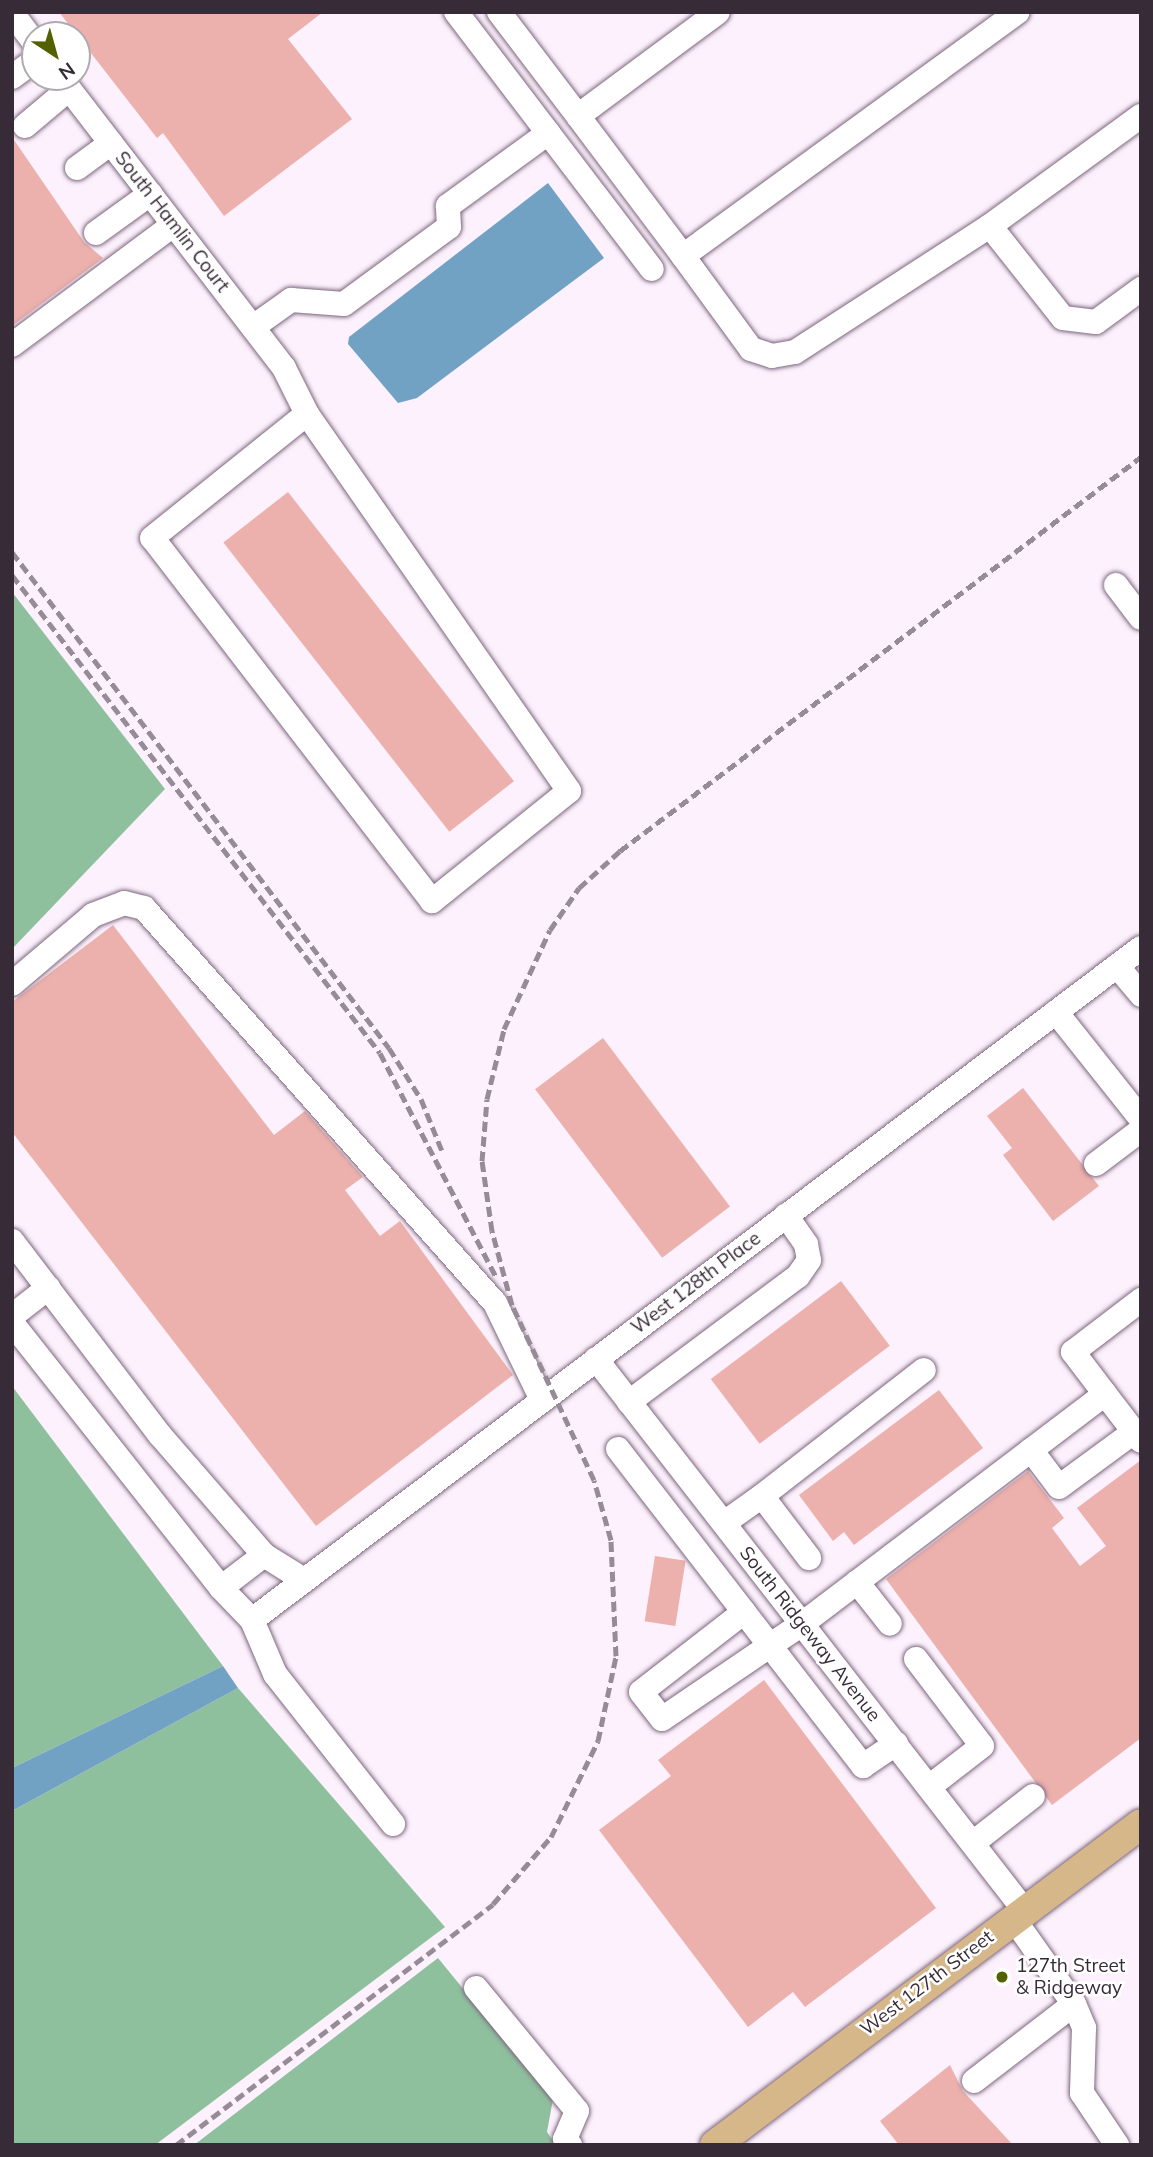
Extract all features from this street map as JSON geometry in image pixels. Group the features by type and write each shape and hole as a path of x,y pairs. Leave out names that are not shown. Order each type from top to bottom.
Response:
{"main road":[{"name":"West 127th Street","path":"715,2145 1141,1824"}],"street":[{"path":"456,12 652,268"},
{"path":"499,12 751,349 772,356 795,352 990,226 1141,116"},
{"path":"578,117 718,12"},
{"path":"682,256 1018,12"},
{"path":"25,126 58,91"},
{"name":"South Hamlin Court","path":"71,91 284,368 307,414 569,791 432,901 152,538 307,414"},
{"path":"253,327 291,300 344,304 449,227 448,206 548,133"},
{"path":"77,167 111,143"},
{"path":"96,233 150,194"},
{"path":"12,345 173,225"},
{"path":"990,226 1063,318 1096,322 1141,289"},
{"path":"1116,585 1141,618"},
{"path":"12,984 93,915 124,903 144,908 495,1303 542,1400"},
{"name":"West 128th Place","path":"252,1620 1141,948"},
{"path":"1117,966 1141,995"},
{"path":"1056,1012 1141,1119"},
{"path":"1096,1164 1141,1130"},
{"path":"629,1402 799,1276 809,1260 806,1244 786,1215"},
{"path":"12,1241 160,1435 264,1555 304,1580"},
{"path":"12,1316 48,1288"},
{"path":"1031,1450 1059,1488 1138,1436 1073,1352 1141,1300"},
{"path":"12,1323 221,1588 252,1620 275,1674 393,1824"},
{"name":"South Ridgeway Avenue","path":"596,1359 973,1843 1074,2004 1084,2028 1082,2094 1117,2145"},
{"path":"706,1564 762,1496 924,1370"},
{"path":"744,1612 641,1692 662,1719 768,1643 802,1624 1105,1394"},
{"path":"618,1449 863,1766 896,1744"},
{"path":"762,1496 809,1558"},
{"path":"221,1588 264,1555"},
{"path":"857,1582 890,1624"},
{"path":"916,1658 982,1746 929,1787"},
{"path":"973,1843 1033,1796"},
{"path":"476,1988 578,2111 565,2139 570,2145"},
{"path":"974,2081 1074,2004"}],"green space":[{"path":"12,592 165,789 12,949"},
{"path":"12,1386 223,1666 12,1768"},
{"path":"238,1688 445,1927 155,2145 12,2145 12,1811"},
{"path":"438,1958 553,2099 547,2132 556,2145 194,2145"}],"water":[{"path":"548,183 604,258 417,398 398,403 348,344 349,337"},
{"path":"223,1666 238,1688 12,1811 12,1768"}],"building":[{"path":"59,12 323,12 288,39 352,119 224,216 163,133 157,138 91,53 91,21 66,21"},
{"path":"12,137 84,242 103,258 12,326"},
{"path":"288,492 514,781 449,832 223,542"},
{"path":"113,925 274,1135 305,1111 363,1177 345,1190 380,1236 400,1221 513,1375 316,1526 12,1132 12,1002"},
{"path":"603,1038 730,1207 662,1258 535,1089"},
{"path":"1023,1088 1099,1186 1053,1221 1003,1155 1012,1148 987,1116"},
{"path":"841,1281 890,1346 760,1444 711,1379"},
{"path":"939,1390 983,1448 854,1545 844,1532 833,1541 799,1495"},
{"path":"1141,1460 1141,1738 1052,1805 886,1579 1028,1471 1064,1518 1052,1528 1080,1566 1106,1546 1077,1508"},
{"path":"655,1556 686,1561 675,1626 645,1621"},
{"path":"764,1680 936,1908 805,2007 793,1992 748,2027 599,1830 671,1776 658,1760"},
{"path":"950,2065 963,2091 1013,2145 899,2145 880,2121"}],"railway":[{"path":"176,2145 493,1904 551,1837 598,1741 616,1656 611,1540 594,1480 512,1305 492,1231 482,1161 487,1099 504,1029 550,930 579,888 620,851 1141,457"},
{"path":"12,552 389,1048 421,1099 442,1151"},
{"path":"12,575 380,1053 496,1277"}],"place":[{"name":"127th Street & Ridgeway","path":"1002,1977"}]}
